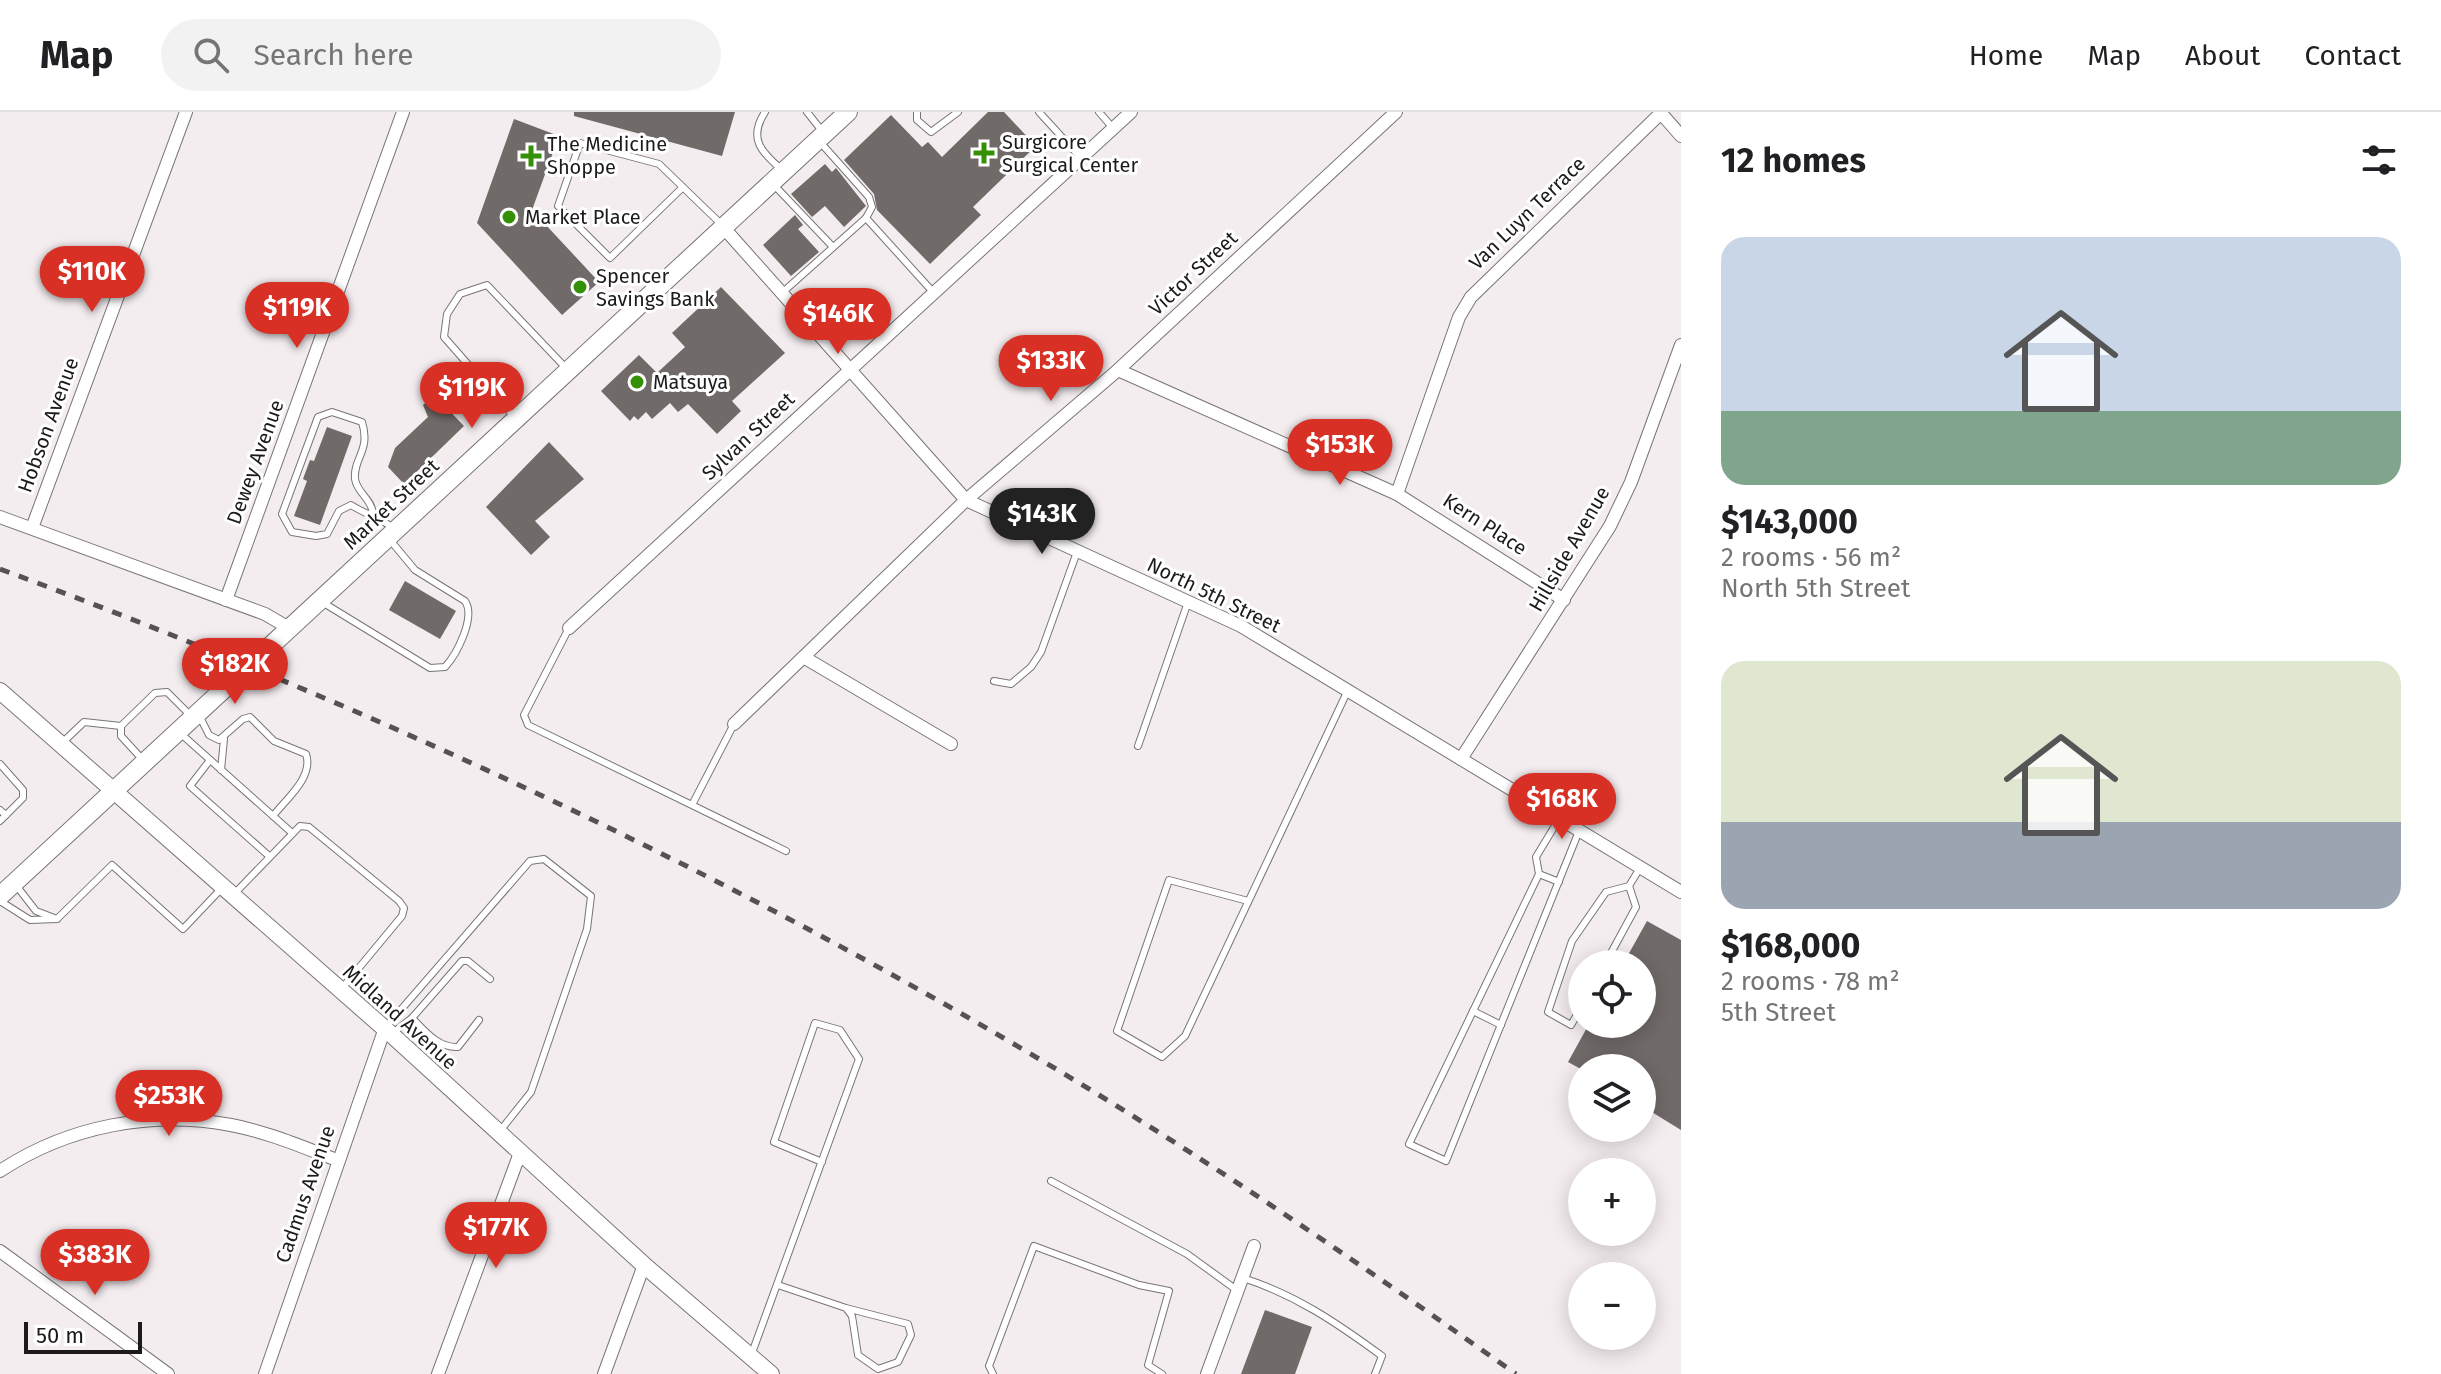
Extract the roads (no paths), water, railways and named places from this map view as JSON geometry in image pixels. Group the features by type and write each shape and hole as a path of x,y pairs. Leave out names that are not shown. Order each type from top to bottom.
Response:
{"main road":[{"name":"Market Street","path":"0,899 848,112"}],"street":[{"name":"Hobson Avenue","path":"32,528 186,112"},
{"name":"Dewey Avenue","path":"226,600 403,112"},
{"name":"Sylvan Street","path":"569,628 1131,112"},
{"name":"Victor Street","path":"734,724 966,500 1118,370 1396,112"},
{"path":"1661,113 1681,136"},
{"name":"Van Luyn Terrace","path":"1397,494 1459,317 1471,297 1661,113"},
{"name":"North 5th Street","path":"723,227 852,368 966,500 1241,626 1640,868 1679,886"},
{"name":"Hillside Avenue","path":"1461,759 1604,536 1626,493 1681,345"},
{"name":"Kern Place","path":"1118,370 1397,494 1564,600"},
{"path":"0,517 265,614 289,628"},
{"path":"805,658 951,744"},
{"name":"Midland Avenue","path":"0,691 341,990 644,1265 771,1374"},
{"name":"Cadmus Avenue","path":"265,1374 337,1160 388,1032"},
{"path":"0,1171 55,1142 91,1130 167,1119 232,1125 337,1160"},
{"path":"438,1374 520,1153"},
{"path":"1207,1374 1254,1246"},
{"path":"0,1251 168,1374"},
{"path":"604,1374 644,1265"}],"lane":[{"path":"765,112 755,138 757,146 833,247"},
{"path":"783,292 866,218 872,207 869,197 821,137 807,112"},
{"path":"917,112 917,120 931,132 958,112"},
{"path":"1039,112 1081,158"},
{"path":"1099,112 1113,128"},
{"path":"683,187 610,258 558,206 580,143 659,164 683,187 723,227"},
{"path":"866,218 934,293"},
{"path":"515,418 444,337 447,314 460,294 487,285 568,370"},
{"path":"319,600 430,668 445,667 469,618 469,608 465,601 415,570 391,533 373,513 371,502 358,490 354,476 367,439 362,422 332,412 318,417 282,514 292,532 316,536 327,534 339,511 351,505 363,513 373,513"},
{"path":"994,681 1011,684 1031,667 1041,652 1077,552"},
{"path":"1138,746 1188,602"},
{"path":"569,628 524,715 528,725 786,851"},
{"path":"1248,901 1169,880 1117,1031 1162,1057 1185,1036 1348,690"},
{"path":"145,762 121,736 121,726 155,693 167,692 190,720 209,735 224,739"},
{"path":"221,770 224,739 247,717 257,721 274,741 306,754 309,763 307,773 273,816"},
{"path":"190,720 210,760 291,832"},
{"path":"60,745 84,722 121,726"},
{"path":"693,803 734,724"},
{"path":"210,760 190,786 269,856"},
{"path":"0,764 23,790 23,798 3,812 0,821"},
{"path":"1559,819 1536,857 1539,874 1409,1144 1446,1161 1579,831"},
{"path":"0,899 30,920 57,919 112,865 183,929 269,856 291,832 300,826 309,827 404,908 402,916 341,990"},
{"path":"388,1032 530,861 544,859 591,896 587,929 531,1092 497,1134"},
{"path":"1569,950 1606,892 1629,886 1640,868"},
{"path":"1539,874 1559,882"},
{"path":"14,883 36,911 57,919"},
{"path":"1613,950 1636,907 1629,886"},
{"path":"1568,953 1548,1012 1568,1023"},
{"path":"388,1032 412,1018 462,961 468,961 490,979"},
{"path":"1473,1011 1501,1025"},
{"path":"412,1018 448,1047 458,1047 479,1020"},
{"path":"751,1356 778,1285 859,1059 840,1030 815,1023 774,1142 822,1162"},
{"path":"1051,1181 1187,1254 1238,1291"},
{"path":"993,1374 989,1366 1034,1246 1139,1285 1169,1291 1148,1365 1162,1374"},
{"path":"1243,1278 1280,1290 1321,1311 1382,1356 1375,1374"},
{"path":"778,1285 846,1308 908,1324 911,1335 898,1362 878,1369 858,1355 852,1316 846,1308"}],"railway":[{"path":"0,569 142,623 424,741 562,805 834,943 968,1017 1152,1128 1310,1231 1516,1374"}],"place":[{"name":"Surgicore Surgical Center","path":"984,153"},
{"name":"The Medicine Shoppe","path":"531,156"},
{"name":"Market Place","path":"509,217"},
{"name":"Spencer Savings Bank","path":"580,287"},
{"name":"Matsuya","path":"637,382"}]}
